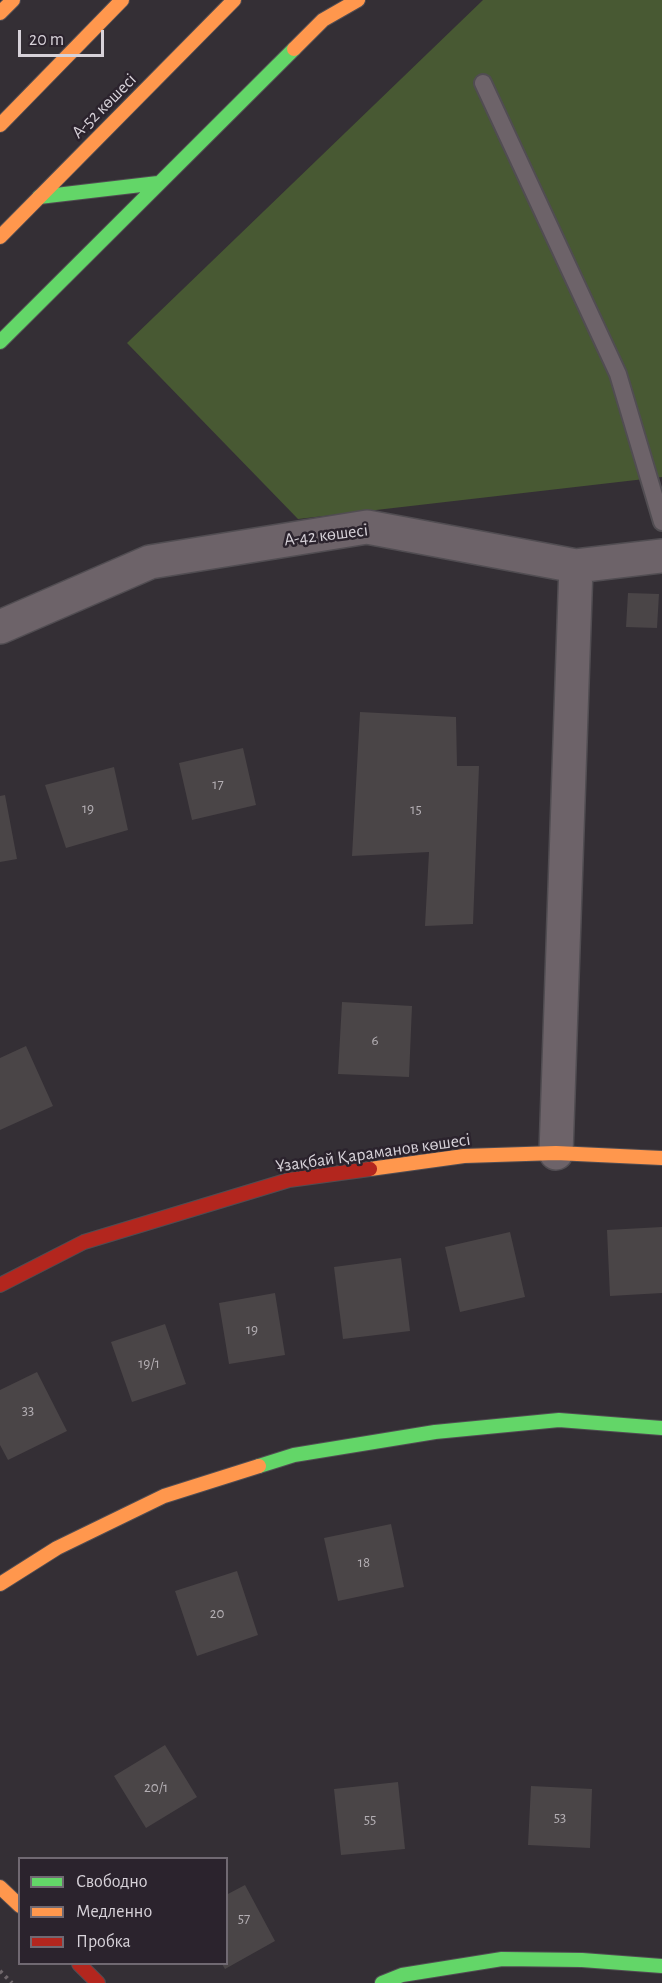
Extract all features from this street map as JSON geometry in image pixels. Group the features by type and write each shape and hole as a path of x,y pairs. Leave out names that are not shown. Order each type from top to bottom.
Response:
{"street":[{"path":"0,125 122,0"},
{"name":"А-52 көшесі","path":"0,237 234,0"},
{"path":"323,20 333,0"},
{"path":"0,342 323,20 358,0"},
{"path":"0,28 6,8"},
{"path":"39,197 158,183"},
{"name":"А-42 көшесі","path":"0,627 150,562 367,527 576,566 662,556"},
{"path":"556,1153 576,566"},
{"name":"Ұзақбай Қараманов көшесі","path":"0,1285 84,1242 289,1180 464,1156 556,1153 662,1158"},
{"path":"0,1584 57,1548 164,1496 294,1455 435,1432 559,1420 662,1428"},
{"path":"0,1887 18,1904"},
{"path":"382,1983 402,1975 502,1959 582,1960 662,1966"},
{"path":"79,1965 98,1983"}],"lane":[{"path":"483,83 618,374 662,522"}],"path":[{"path":"0,1971 12,1983"}],"green space":[{"path":"483,0 662,0 662,477 298,519 127,343"}],"building":[{"path":"628,593 659,594 657,628 626,627"},
{"path":"360,712 456,717 457,766 479,766 473,924 425,926 429,852 352,856"},
{"path":"243,748 256,805 192,820 179,763"},
{"path":"114,767 128,830 66,848 45,785"},
{"path":"5,795 17,859 0,862 0,796"},
{"path":"342,1002 412,1006 409,1077 338,1074"},
{"path":"26,1046 53,1106 0,1130 0,1058"},
{"path":"662,1227 662,1293 610,1296 607,1230"},
{"path":"510,1232 525,1297 460,1312 445,1247"},
{"path":"401,1258 410,1331 343,1339 334,1267"},
{"path":"275,1293 285,1355 229,1364 219,1303"},
{"path":"165,1324 186,1384 132,1402 111,1342"},
{"path":"37,1372 67,1431 8,1460 0,1445 0,1390"},
{"path":"391,1524 404,1587 338,1601 324,1538"},
{"path":"237,1571 258,1635 197,1656 175,1591"},
{"path":"165,1745 197,1797 146,1828 114,1776"},
{"path":"398,1782 405,1849 341,1855 334,1789"},
{"path":"531,1786 592,1789 590,1848 528,1845"},
{"path":"245,1885 275,1941 225,1969 223,1965 228,1965 228,1894"}],"traffic: fast":[{"path":"0,342 294,49"},
{"path":"39,197 158,183"},
{"path":"259,1466 294,1455 435,1432 559,1420 662,1428"},
{"path":"382,1983 402,1975 502,1959 582,1960 662,1966"}],"traffic: slow":[{"path":"0,13 13,0"},
{"path":"0,125 122,0"},
{"path":"0,237 234,0"},
{"path":"294,49 323,20 358,0"},
{"path":"370,1169 464,1156 556,1153 662,1158"},
{"path":"0,1584 57,1548 164,1496 259,1466"},
{"path":"0,1887 18,1904"}],"traffic: jam":[{"path":"0,1285 84,1242 289,1180 370,1169"},
{"path":"80,1965 98,1983"}]}
